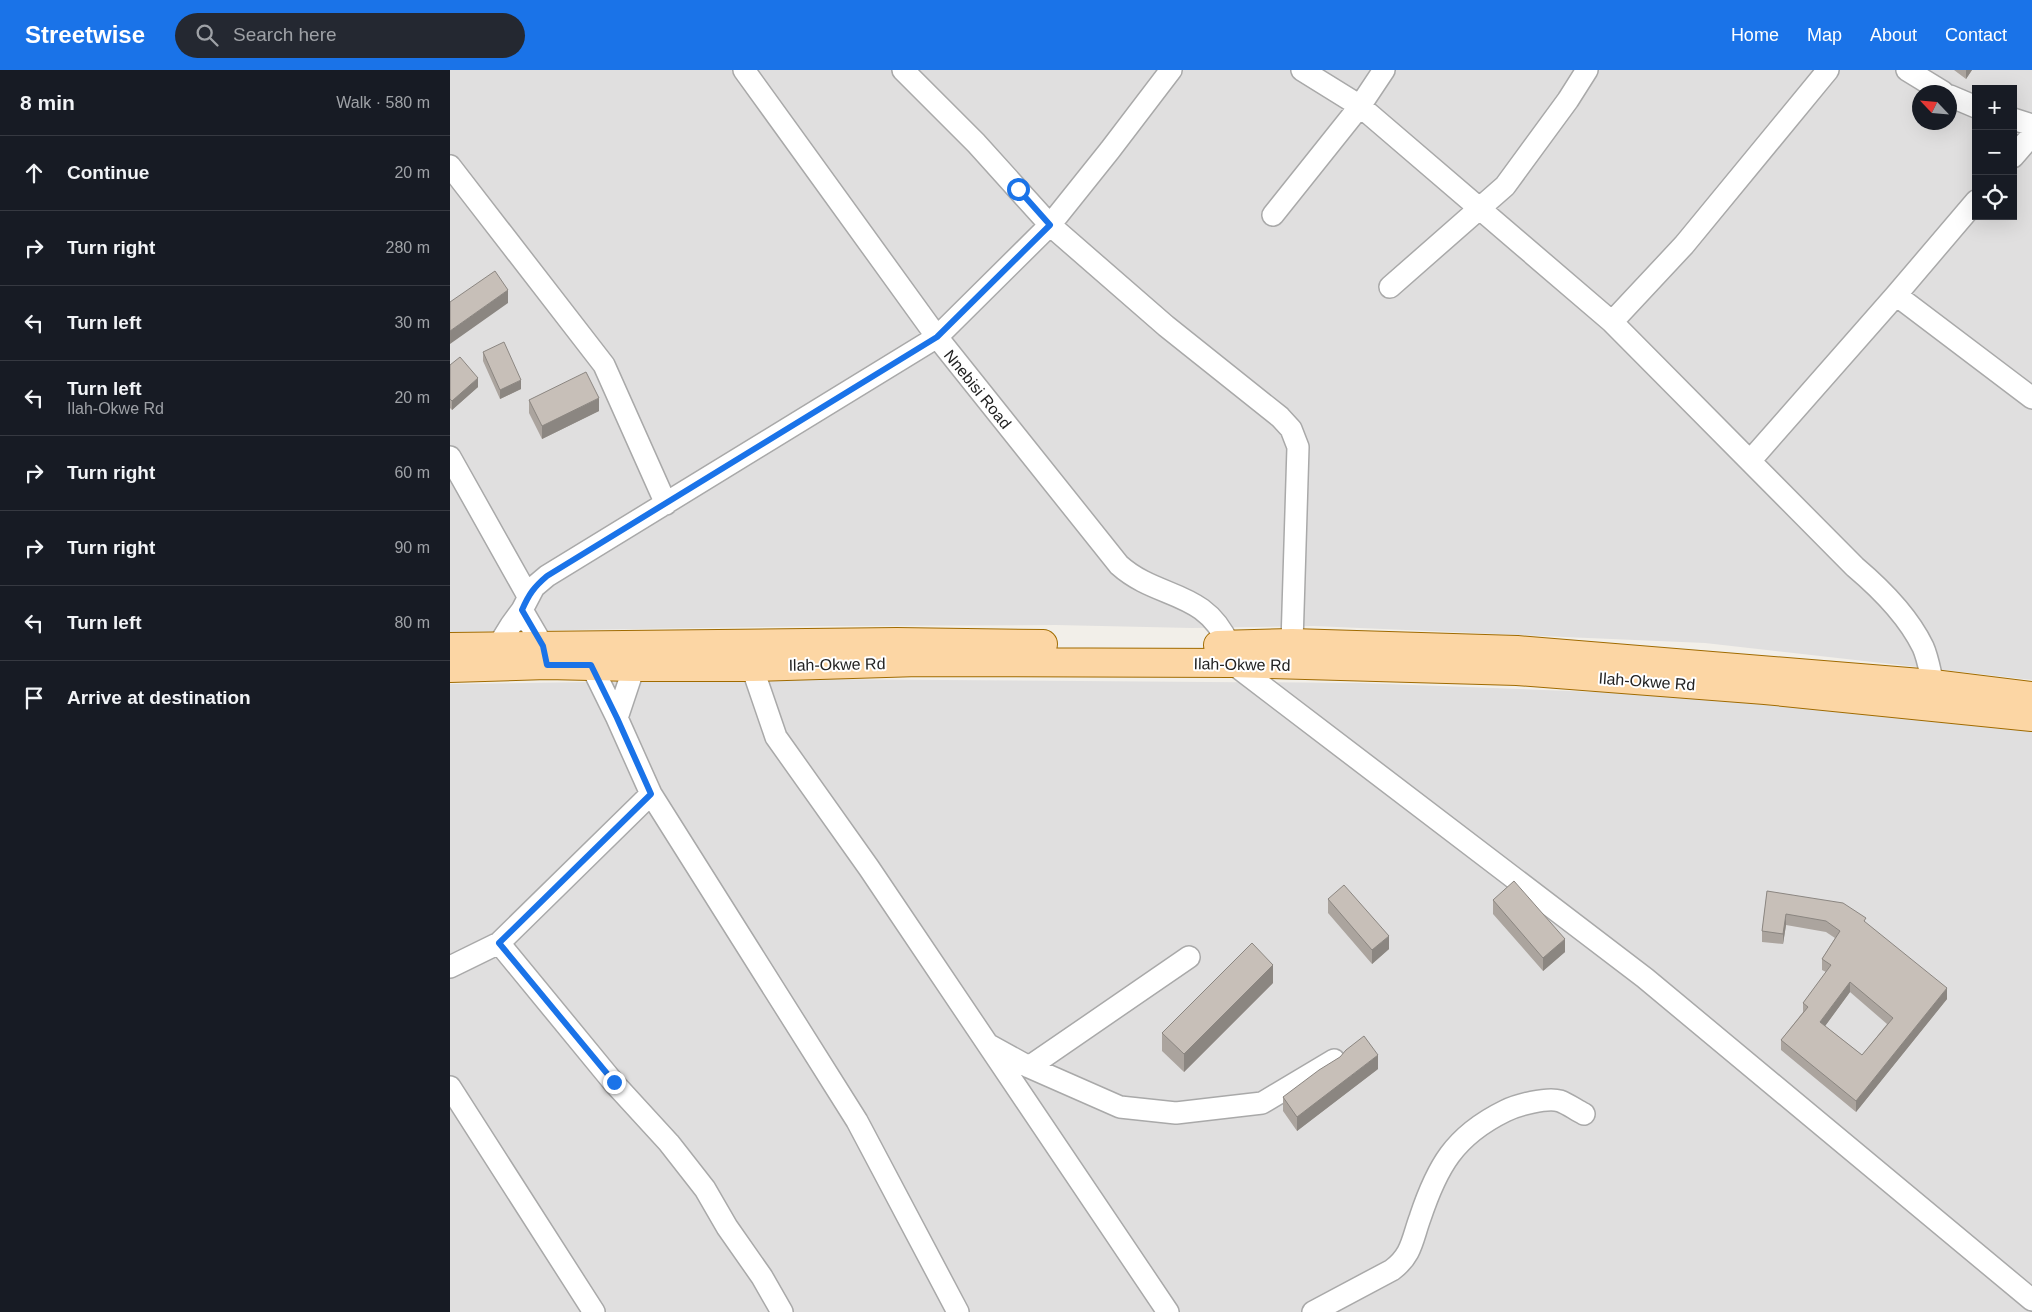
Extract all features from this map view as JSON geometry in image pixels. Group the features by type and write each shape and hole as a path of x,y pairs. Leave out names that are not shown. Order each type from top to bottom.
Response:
{"main road":[{"path":"450,668 498,657 887,642 1231,654 1292,643 1517,650 1933,684 2032,696"},
{"path":"450,647 498,657"},
{"name":"Ilah-Okwe Rd","path":"545,655 591,665 634,667 752,666 1231,654 1517,671 1766,690 2032,717"}],"street":[{"name":"Nnebisi Road","path":"744,70 937,337 1119,565 1138,578 1202,608 1214,618 1223,630 1231,654"},
{"path":"903,70 976,143 1050,225 1166,326 1280,417 1291,428 1298,447 1292,643"},
{"path":"498,657 534,587 547,576 937,337 1050,225 1110,150 1170,70"},
{"path":"1302,70 1360,106 1612,322 1855,567 1880,589 1924,647 1933,684"},
{"path":"1273,215 1360,106 1384,70"},
{"path":"1390,287 1505,186 1568,100 1587,70"},
{"path":"1612,322 1684,245 1828,70"},
{"path":"1907,70 1932,85"},
{"path":"1957,99 1972,105"},
{"path":"2017,120 2032,125"},
{"path":"2017,152 2032,135"},
{"path":"450,166 604,365 666,504"},
{"path":"1750,461 1972,206"},
{"path":"1896,295 2032,398"},
{"path":"450,457 525,603 545,655"},
{"path":"1231,654 1645,978 2032,1300"},
{"path":"591,665 651,794 857,1120 958,1312"},
{"path":"752,666 776,737 869,868 1168,1312"},
{"path":"617,718 634,667"},
{"path":"450,967 499,943 651,794"},
{"path":"499,943 614,1082 669,1143 705,1189 727,1227 762,1277 782,1312"},
{"path":"1029,1067 1188,957"},
{"path":"985,1042 1029,1067 1120,1107 1176,1114 1262,1103 1334,1060"},
{"path":"450,1087 594,1312"},
{"path":"1313,1312 1402,1263 1410,1250 1428,1196 1443,1162 1458,1144 1480,1126 1515,1106 1551,1100 1561,1101 1584,1114"}],"shaded area":[{"path":"450,70 2032,70 2032,680 1705,643 1314,626 1192,628 1056,625 829,626 450,632"},
{"path":"794,679 1360,683 1729,697 2032,730 2032,1312 450,1312 450,684"}],"building":[{"path":"495,271 508,290 450,331 450,302"},
{"path":"504,342 521,380 500,390 483,352"},
{"path":"460,357 478,378 452,401 450,399 450,365"},
{"path":"586,372 599,398 542,426 529,400"},
{"path":"1514,881 1565,939 1543,958 1493,900"},
{"path":"1344,885 1389,936 1372,950 1328,899"},
{"path":"1767,891 1843,903 1866,918 1864,921 1947,988 1856,1101 1781,1040 1808,1007 1803,1003 1831,965 1822,959 1840,931 1826,921 1786,914 1783,934 1762,931","holes":["1850,982 1893,1018 1862,1055 1820,1022"]},
{"path":"1252,943 1273,965 1184,1054 1162,1033"},
{"path":"1364,1036 1378,1055 1297,1117 1283,1097 1340,1057"}],"route":[{"path":"614,1082 499,943 651,794 591,665 547,665 543,646 522,610 528,596 534,587 547,576 937,337 1050,225 1018,189"}]}
